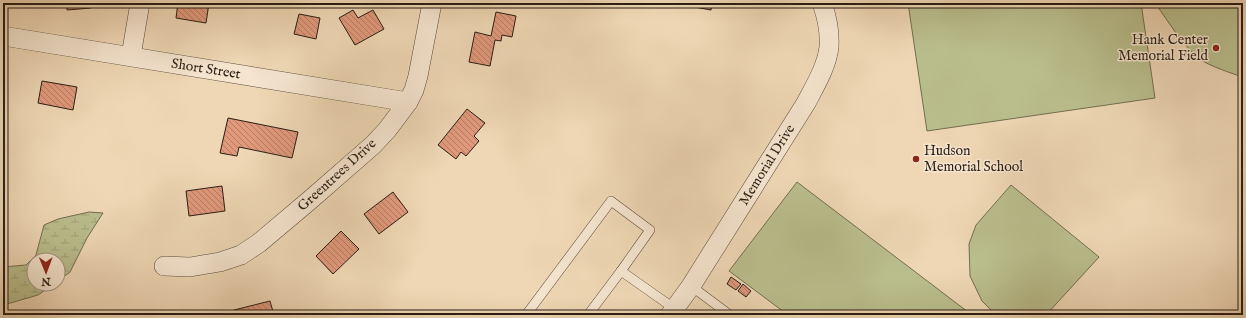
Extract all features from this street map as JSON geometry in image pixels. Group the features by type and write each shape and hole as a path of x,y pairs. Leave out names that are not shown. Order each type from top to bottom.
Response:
{"street":[{"path":"131,56 140,3"},
{"name":"Greentrees Drive","path":"164,266 190,267 220,262 241,255 259,243 373,145 387,130 408,102 414,90 432,3"},
{"name":"Memorial Drive","path":"673,312 806,103 817,81 829,47 826,13 822,3"},
{"name":"Short Street","path":"3,36 408,102"}],"lane":[{"path":"526,315 611,201 650,230 588,315"},
{"path":"621,271 673,312"},
{"path":"690,286 730,315"}],"green space":[{"path":"908,3 1141,3 1155,98 927,131"},
{"name":"Hank Center Memorial Field","path":"1155,3 1243,3 1243,77 1214,67 1200,59 1181,40"},
{"path":"797,182 972,315 788,315 729,271"},
{"path":"1011,185 1099,257 1046,315 996,315 982,301 970,276 969,244 976,225"},
{"path":"89,212 103,213 87,238 70,272 66,275 66,252 37,252 44,225 58,219"},
{"path":"26,265 26,292 42,292 38,295 7,304 3,302 3,267"}],"building":[{"path":"67,3 91,3 91,8 67,10"},
{"path":"178,3 209,3 206,23 176,18"},
{"path":"672,3 712,3 711,10"},
{"path":"353,10 358,18 373,10 384,29 355,45 339,18"},
{"path":"496,12 516,16 512,37 502,35 501,41 495,40 490,66 469,62 475,32 491,36"},
{"path":"299,14 320,18 316,39 294,34"},
{"path":"42,81 77,87 73,110 38,103"},
{"path":"467,109 485,123 474,136 479,141 466,156 461,152 456,159 438,145"},
{"path":"228,118 298,132 292,158 239,147 237,156 220,153"},
{"path":"222,186 225,211 189,216 186,191"},
{"path":"393,192 408,212 379,234 364,214"},
{"path":"341,231 359,249 333,274 316,256"},
{"path":"731,277 741,284 736,290 727,284"},
{"path":"743,284 751,291 746,297 738,291"},
{"path":"270,301 274,315 236,315 234,310"}],"place":[{"name":"Hank Center Memorial Field","path":"1216,48"},
{"name":"Hudson Memorial School","path":"916,159"}]}
